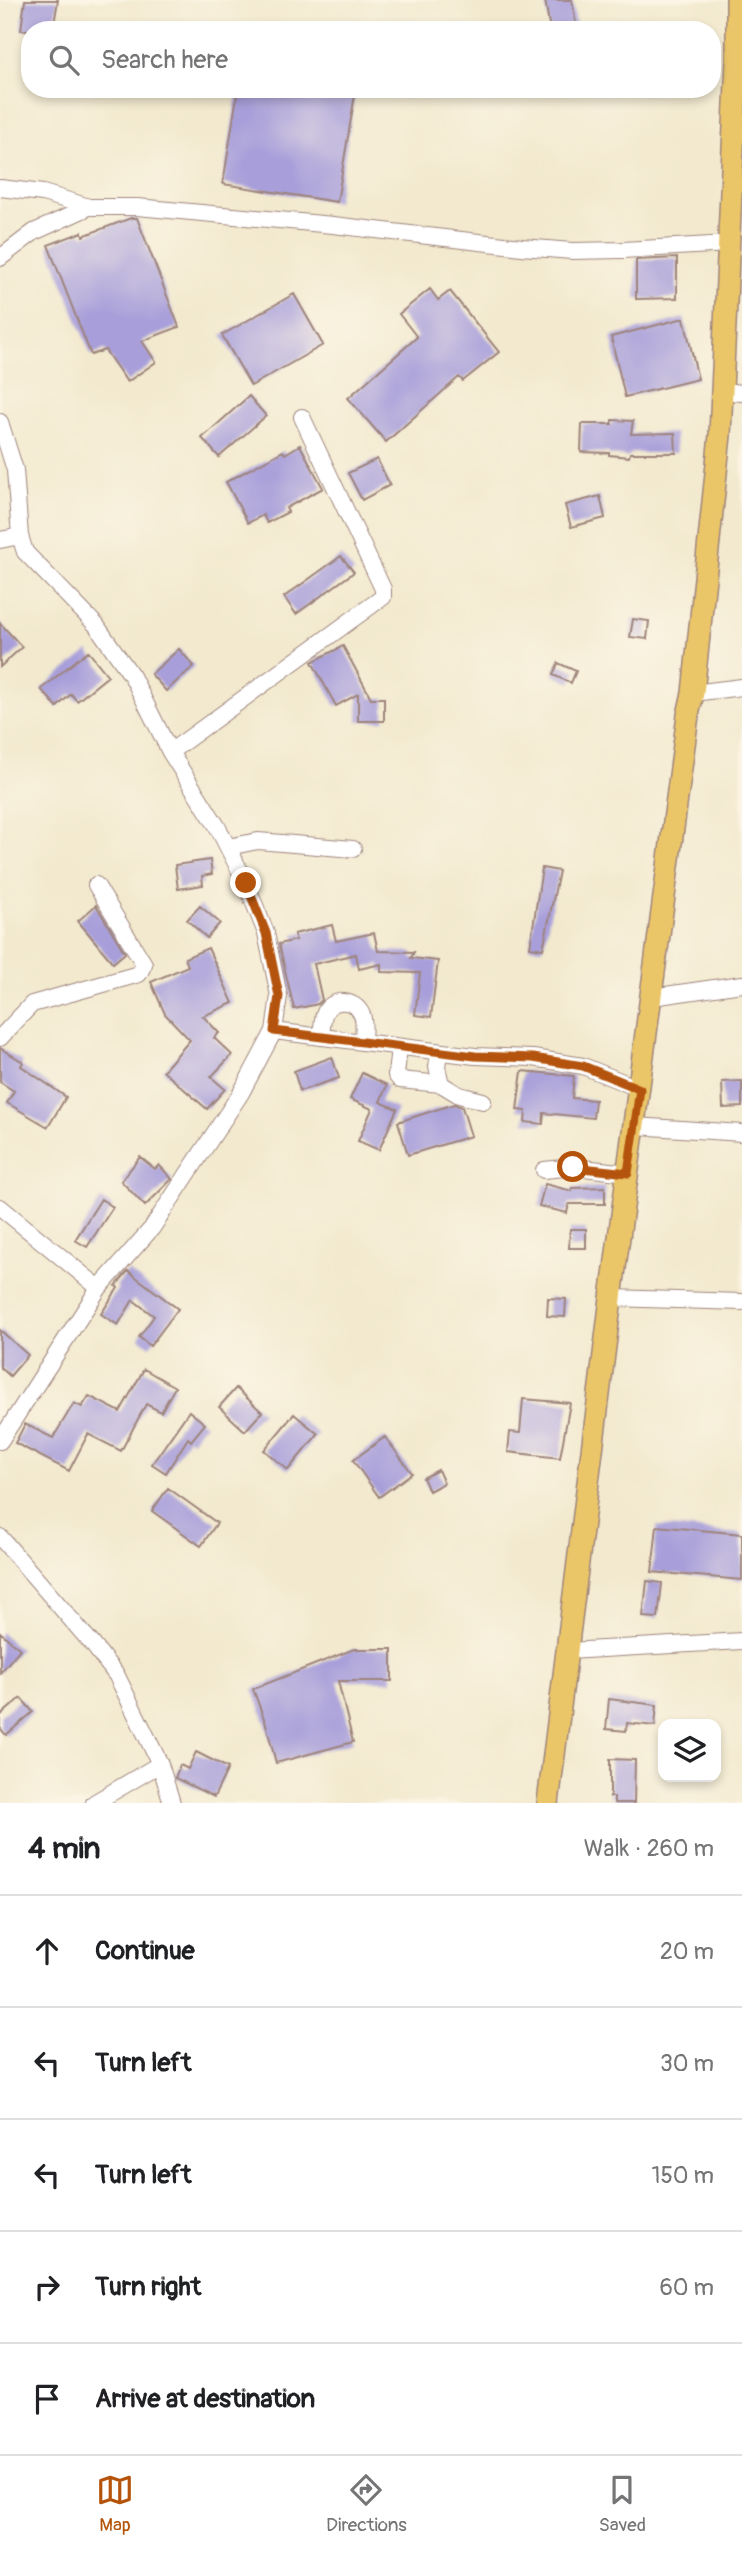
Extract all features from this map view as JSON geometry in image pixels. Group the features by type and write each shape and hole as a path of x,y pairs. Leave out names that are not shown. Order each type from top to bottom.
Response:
{"main road":[{"path":"548,1803 611,1298 693,693 720,435 732,392 729,244 737,162 737,0"}],"street":[{"path":"0,188 43,193 89,207 137,207 572,251 729,244"},
{"path":"0,258 34,232 89,207"},
{"path":"170,752 383,597 383,589 302,417"},
{"path":"0,422 15,470 20,537 25,552 96,625 132,676 170,752 217,826 246,883 266,933 279,996 274,1031 242,1093 152,1228 99,1288 0,1441"},
{"path":"0,540 20,537"},
{"path":"693,693 742,687"},
{"path":"228,847 258,841 353,849"},
{"path":"0,1038 33,1004 139,974 143,969 144,964 96,885"},
{"path":"652,997 742,984"},
{"path":"321,1037 324,1015 328,1008 344,1001 357,1007 363,1017 363,1042"},
{"path":"274,1031 475,1056 533,1058 583,1066 640,1089"},
{"path":"399,1047 396,1075 400,1080 441,1084 459,1095 483,1101"},
{"path":"439,1052 437,1067 441,1084"},
{"path":"635,1126 742,1133"},
{"path":"544,1170 573,1167 628,1173"},
{"path":"0,1207 99,1288"},
{"path":"611,1298 742,1302"},
{"path":"0,1537 117,1676 160,1764 172,1803"},
{"path":"568,1651 742,1641"},
{"path":"94,1803 160,1764"}],"building":[{"path":"25,0 58,0 54,21 22,21"},
{"path":"545,0 572,0 576,21 548,21"},
{"path":"237,98 354,98 337,202 223,184"},
{"path":"137,218 179,327 142,341 156,362 127,382 105,350 91,355 48,245 82,232 83,236"},
{"path":"677,258 677,298 636,299 636,260"},
{"path":"430,289 438,300 450,291 499,352 463,381 459,377 386,442 348,398 417,337 399,314"},
{"path":"294,294 323,345 251,386 222,335"},
{"path":"684,318 698,379 625,397 611,337"},
{"path":"249,396 266,416 219,457 202,438"},
{"path":"612,420 633,421 631,434 675,433 676,453 630,453 629,457 581,452 582,424 612,424"},
{"path":"300,445 323,488 286,508 288,512 267,523 263,515 248,523 226,482 283,451 285,454"},
{"path":"377,459 390,485 362,500 348,473"},
{"path":"600,496 605,518 571,527 565,505"},
{"path":"341,556 354,572 296,614 284,597"},
{"path":"633,619 649,621 647,639 630,637"},
{"path":"0,623 22,647 0,667"},
{"path":"343,646 371,698 384,698 384,721 358,721 358,694 336,706 312,662"},
{"path":"179,649 194,666 166,691 151,674"},
{"path":"88,651 108,676 77,701 71,694 57,707 41,689"},
{"path":"558,663 576,671 571,683 553,675"},
{"path":"210,860 212,874 202,876 203,885 178,889 175,865"},
{"path":"542,868 559,871 543,949 530,947"},
{"path":"96,905 125,953 113,963 78,921"},
{"path":"200,906 220,923 207,938 187,920"},
{"path":"332,925 336,941 374,933 378,951 414,952 411,958 438,961 431,1017 415,1015 420,973 381,972 381,964 359,969 356,954 314,964 322,1000 318,1004 294,1009 279,944 296,940 294,934"},
{"path":"208,948 233,1003 203,1016 219,1033 214,1038 232,1055 211,1077 225,1089 207,1109 163,1071 190,1040 165,1014 151,982 188,966 185,958"},
{"path":"0,1048 23,1062 21,1066 66,1097 48,1127 7,1103 14,1091 0,1082"},
{"path":"332,1057 339,1078 300,1091 294,1071"},
{"path":"522,1071 574,1076 572,1098 595,1100 593,1118 544,1113 543,1124 525,1122 526,1111 517,1110"},
{"path":"362,1073 387,1085 380,1102 397,1109 379,1150 358,1141 372,1109 350,1099"},
{"path":"742,1081 742,1107 723,1108 722,1082"},
{"path":"454,1104 462,1107 471,1136 408,1155 398,1122"},
{"path":"140,1157 155,1169 159,1165 172,1179 145,1206 121,1181"},
{"path":"545,1184 572,1191 572,1188 605,1187 605,1204 569,1204 567,1213 539,1206"},
{"path":"101,1199 113,1207 87,1247 75,1240"},
{"path":"570,1229 586,1229 586,1248 569,1248"},
{"path":"128,1271 178,1309 150,1346 139,1337 154,1316 133,1300 118,1325 101,1314 118,1288 116,1286"},
{"path":"548,1298 566,1299 565,1317 547,1316"},
{"path":"0,1330 28,1355 10,1376 0,1367"},
{"path":"144,1369 175,1387 161,1412 146,1404 121,1451 88,1434 69,1471 15,1443 25,1424 53,1438 74,1403 82,1407 89,1396 120,1412"},
{"path":"236,1388 262,1412 245,1431 219,1407"},
{"path":"523,1399 570,1403 560,1458 508,1452 510,1432 520,1433"},
{"path":"189,1411 205,1424 191,1441 188,1438 166,1473 152,1464"},
{"path":"294,1414 318,1434 288,1470 264,1450"},
{"path":"385,1437 412,1473 379,1497 353,1460"},
{"path":"438,1470 444,1483 429,1491 423,1478"},
{"path":"168,1488 217,1523 201,1546 152,1511"},
{"path":"657,1526 742,1534 742,1580 652,1572"},
{"path":"647,1581 662,1583 658,1618 643,1617"},
{"path":"0,1632 20,1649 0,1673"},
{"path":"354,1649 392,1649 392,1681 338,1681 353,1742 276,1763 253,1689"},
{"path":"21,1698 33,1712 6,1735 0,1728 0,1716"},
{"path":"609,1699 657,1705 655,1726 627,1723 626,1731 606,1729"},
{"path":"196,1752 228,1768 214,1797 175,1778 180,1765 188,1769"},
{"path":"610,1759 635,1760 634,1803 614,1803 614,1797 610,1797"}],"route":[{"path":"246,883 266,933 279,996 274,1031 475,1056 533,1058 583,1066 640,1089 628,1173 573,1167"}]}
